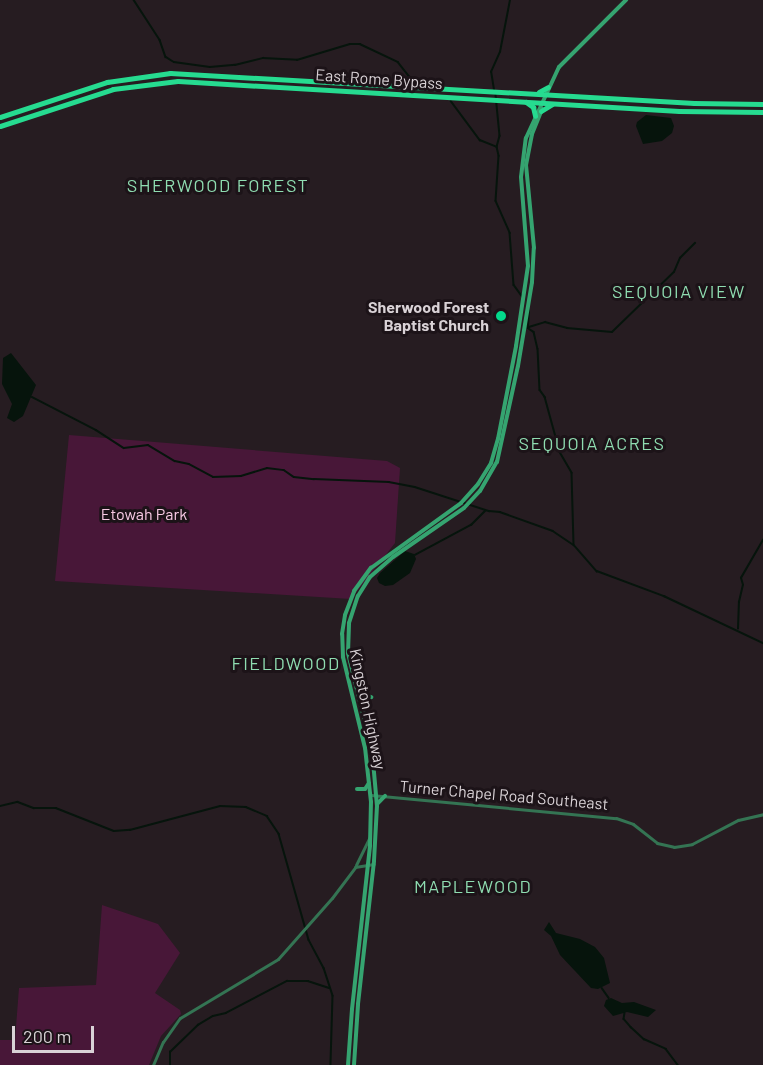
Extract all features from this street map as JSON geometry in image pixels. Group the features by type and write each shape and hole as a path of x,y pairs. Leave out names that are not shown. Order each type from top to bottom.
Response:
{"highway":[{"name":"East Rome Bypass","path":"0,117 107,82 170,73 763,104"},
{"name":"East Rome Bypass","path":"0,126 113,89 168,81 699,112 763,112"},
{"path":"534,93 549,85 558,95"},
{"path":"524,101 533,107 535,116"},
{"path":"541,111 555,103"}],"main road":[{"path":"463,505 481,480 494,453 515,356 529,260 521,166 526,138 549,85 565,59 626,0"},
{"path":"463,505 480,491 497,462 519,366 534,255 526,165 532,134 542,102"},
{"name":"Kingston Highway","path":"348,1065 351,1009 374,795 372,750 347,642 352,609 362,589 385,563 463,505"},
{"name":"Kingston Highway","path":"374,795 362,733 343,657 342,629 346,610 360,583 375,564 463,505"},
{"path":"357,693 371,697"},
{"path":"363,713 367,701"},
{"path":"357,789 366,788 370,779"},
{"path":"354,1065 358,1004 374,864 377,806 374,795"},
{"path":"377,806 385,796"}],"street":[{"name":"Turner Chapel Road Southeast","path":"374,795 620,818 633,824 657,843 674,847 692,844 738,820 763,814"},
{"path":"153,1065 163,1042 180,1018 261,971 284,953 332,898 355,867 371,834"},
{"path":"355,867 374,864"}],"green space":[{"name":"Etowah Park","path":"69,435 387,461 400,468 395,543 351,599 55,581"},
{"path":"102,905 158,924 180,953 155,993 180,1010 181,1014 161,1036 149,1065 0,1065 0,1040 15,1040 19,988 96,985"}],"shaded area":[{"path":"646,115 671,118 674,126 672,133 662,141 643,144 636,126 637,122"},
{"path":"11,353 36,385 23,416 14,422 7,418 12,404 2,384 3,358"},
{"path":"405,551 414,554 416,559 410,573 393,585 385,586 379,583 377,578 380,573"},
{"path":"549,922 556,933 580,939 595,947 604,958 610,983 598,989 591,988 560,955 551,936 544,930"},
{"path":"611,998 622,1003 634,1002 656,1010 648,1017 627,1012 613,1016 604,1006 606,1000"}],"waterway":[{"path":"134,0 160,40 166,57 174,62 210,67 235,65 263,58 297,60 350,44 360,44 398,62 409,76 420,84 439,85"},
{"path":"494,90 491,72 500,52 510,0"},
{"path":"496,95 500,136 497,147 499,156 496,201 510,233 514,285 522,296"},
{"path":"451,101 480,140 497,147"},
{"path":"529,327 545,322 567,328 612,332 674,272 680,258 695,243"},
{"path":"528,328 529,311"},
{"path":"528,328 534,332 538,349 540,390 545,397 560,452 572,473 574,544"},
{"path":"32,397 96,430 124,448 148,445 175,461 189,464 213,477 241,476 267,468 284,470 294,477 389,482 415,487 489,511 500,512 553,531 574,545 597,571 664,596 763,643"},
{"path":"415,555 471,525 485,511"},
{"path":"738,629 739,602 743,585 741,578 763,540"},
{"path":"0,806 18,802 34,808 56,808 114,831 130,830 220,806 246,807 267,816 279,834 309,940 324,968 333,996 331,1065"},
{"path":"170,1065 170,1052 198,1025 213,1016 226,1013 287,981 308,981 329,988"},
{"path":"602,988 609,998"},
{"path":"625,1013 624,1019 631,1027 644,1039 666,1049 678,1065"}],"place":[{"name":"Sherwood Forest Baptist Church","path":"501,316"}],"district":[{"name":"SHERWOOD FOREST","path":"218,185"},
{"name":"SEQUOIA VIEW","path":"679,291"},
{"name":"SEQUOIA ACRES","path":"592,443"},
{"name":"FIELDWOOD","path":"286,663"},
{"name":"MAPLEWOOD","path":"473,886"}]}
